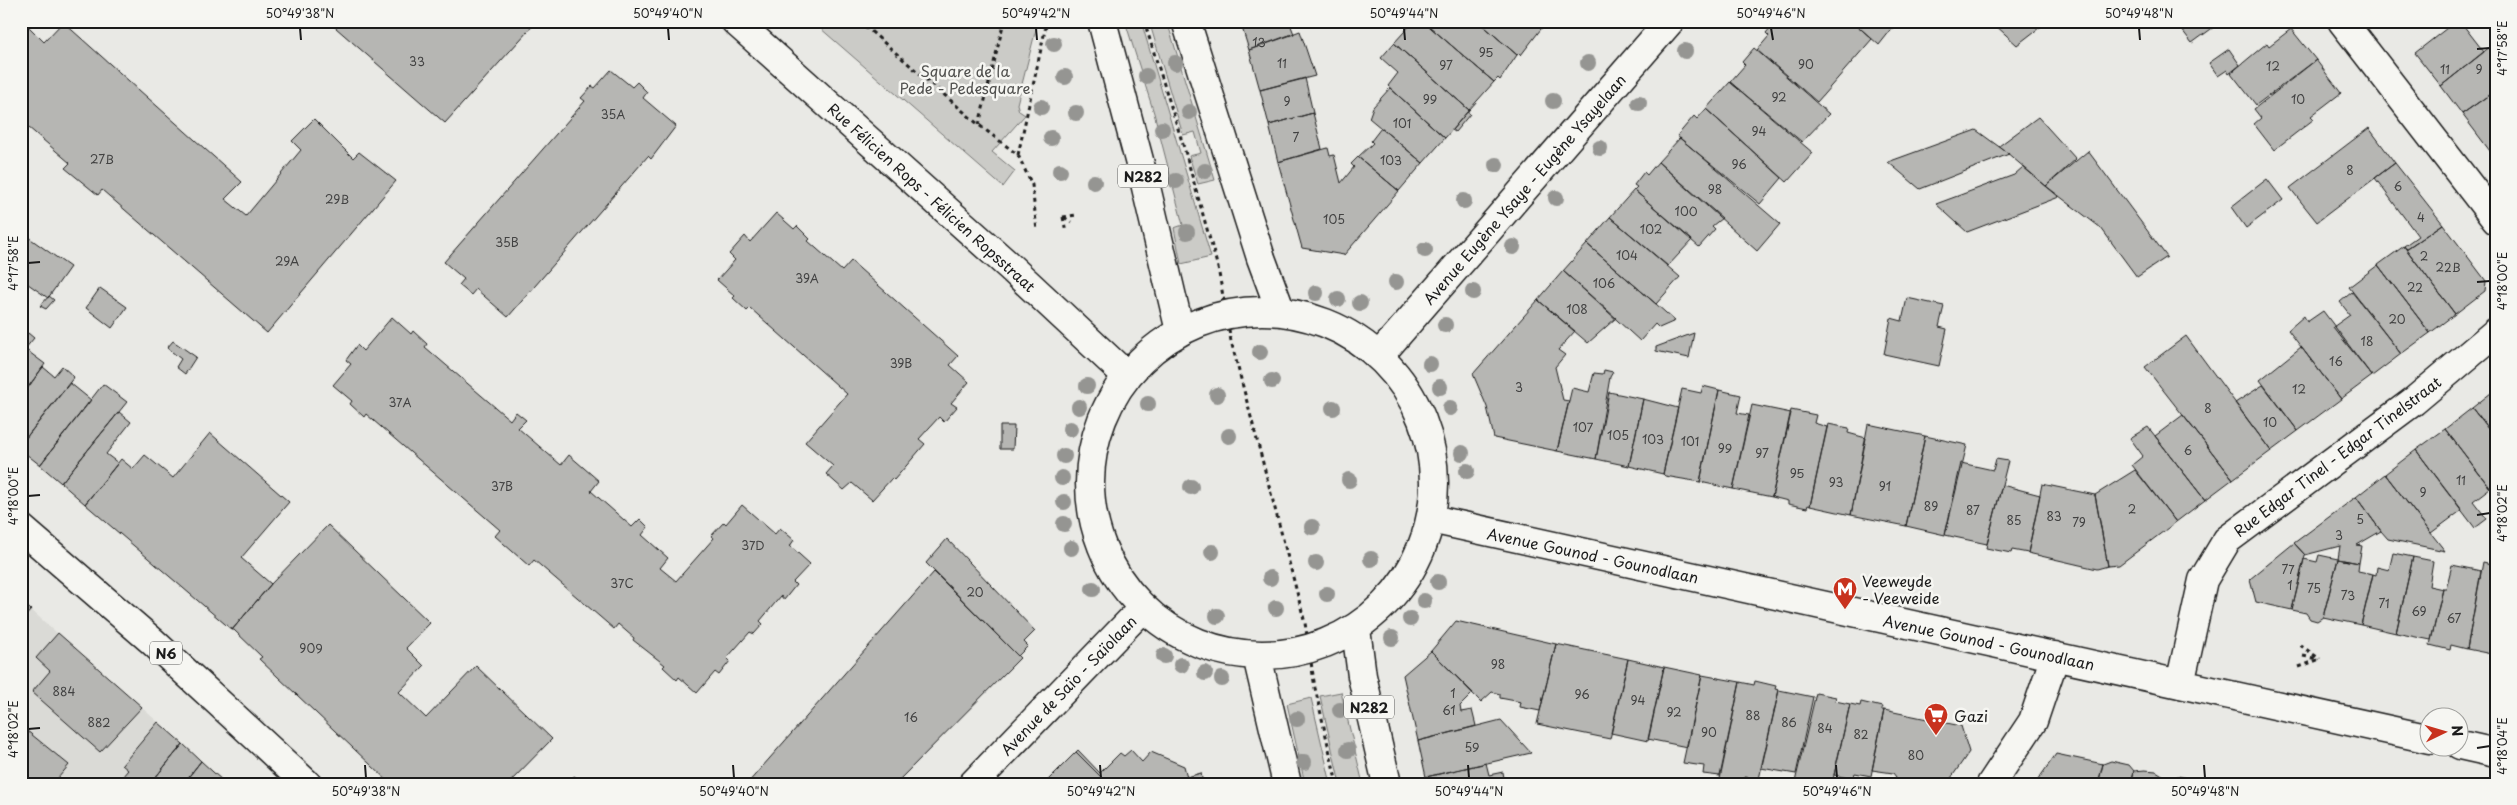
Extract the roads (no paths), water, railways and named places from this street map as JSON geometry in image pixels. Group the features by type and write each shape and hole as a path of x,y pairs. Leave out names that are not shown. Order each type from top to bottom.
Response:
{"street":[{"name":"Rue Félicien Rops - Félicien Ropsstraat","path":"735,21 1010,266 1127,376"},
{"name":"N282","path":"1102,21 1145,183 1180,331"},
{"path":"1186,21 1261,258 1281,312"},
{"name":"Avenue Eugène Ysaye - Eugène Ysayelaan","path":"1379,356 1670,21"},
{"path":"2342,21 2496,220"},
{"path":"1254,311 1281,312 1325,323 1350,334 1379,356 1403,383 1420,414 1431,448 1434,475 1431,519 1423,545 1412,570 1390,599 1356,629 1309,650 1284,655 1258,656 1226,652 1196,643 1168,628 1143,608 1116,575 1098,536 1090,495 1093,453 1102,420 1127,376 1155,349 1180,331 1202,321 1227,314 1254,311"},
{"name":"Rue Edgar Tinel - Edgar Tinelstraat","path":"2180,684 2203,580 2226,540 2414,401 2496,332"},
{"name":"Avenue Gounod - Gounodlaan","path":"1431,519 2420,737"},
{"name":"N6","path":"21,528 152,640 307,784"},
{"name":"Avenue de Saïo - Saïolaan","path":"973,784 1143,608"},
{"name":"N282","path":"1356,629 1362,676 1387,784"},
{"path":"1258,656 1288,784"},
{"path":"1991,784 2032,721 2055,656"},
{"path":"2470,747 2496,753"}],"place":[{"name":"Veeweyde - Veeweide","path":"1845,610"},
{"name":"Gazi","path":"1936,736"}],"park label":[{"name":"Square de la Pede - Pedesquare","path":"965,78"}]}
